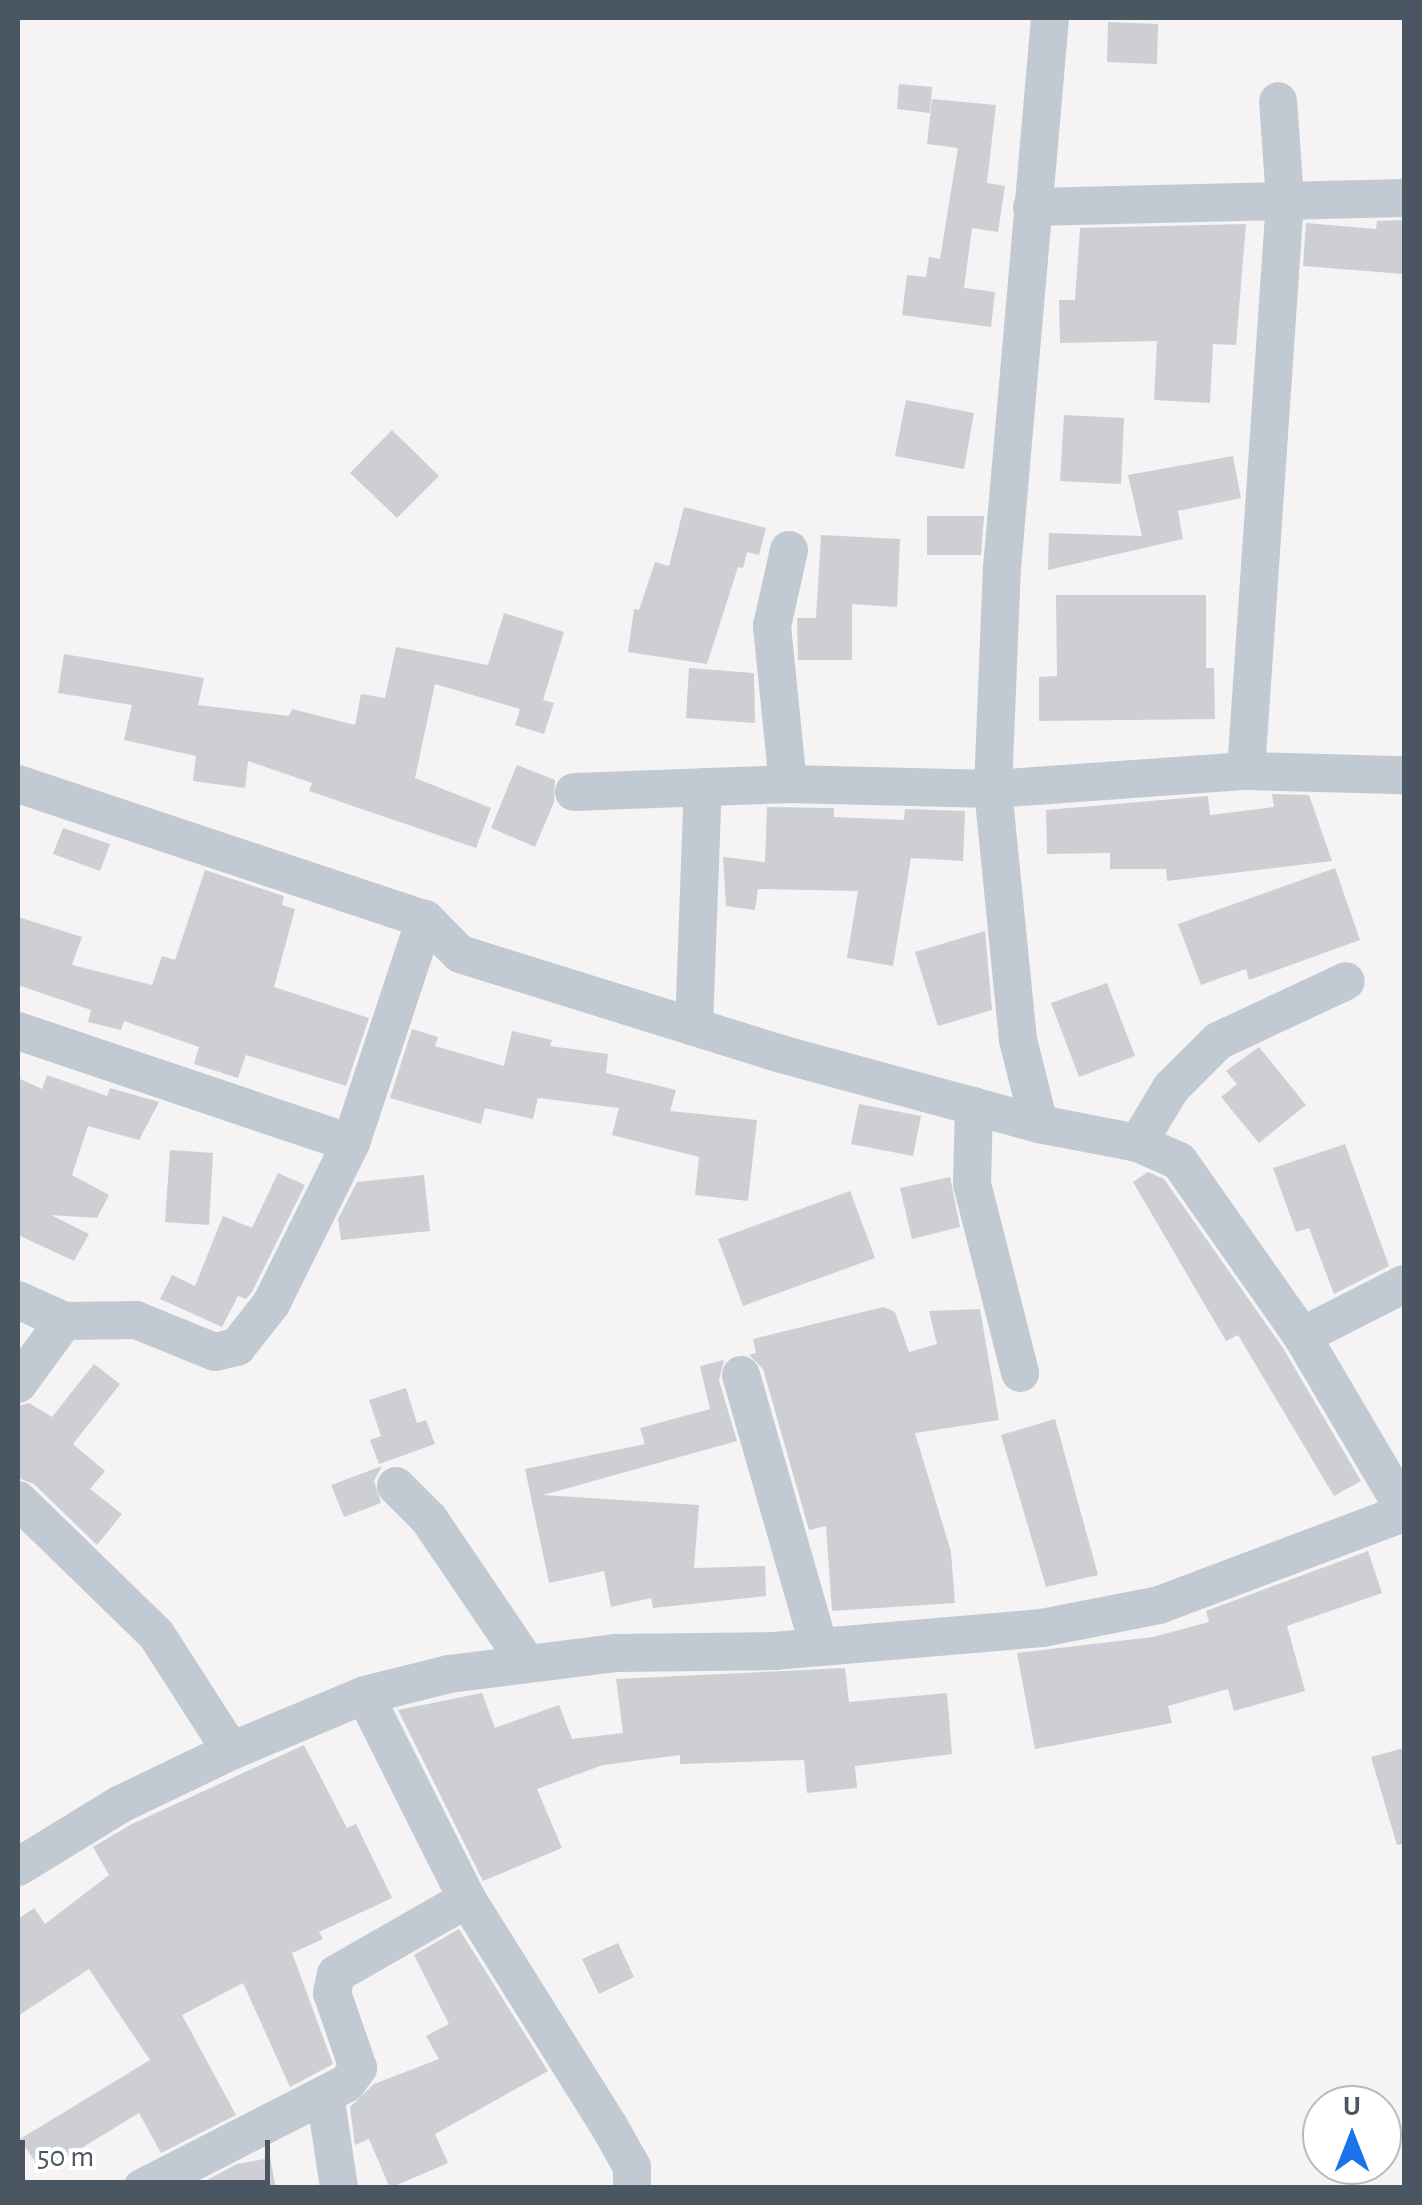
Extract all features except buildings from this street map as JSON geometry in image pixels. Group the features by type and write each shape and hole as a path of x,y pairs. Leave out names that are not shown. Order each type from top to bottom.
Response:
{"street":[{"path":"1039,1124 1018,1040 993,789 1002,568 1050,18"},
{"path":"1246,771 1285,200 1278,101"},
{"path":"1032,207 1404,198"},
{"path":"788,784 772,626 789,550"},
{"path":"574,792 788,784 993,789 1246,771 1404,775"},
{"path":"18,784 425,919 460,954 694,1027 974,1106 1039,1124 1138,1143 1179,1162 1196,1180 1302,1336 1404,1511 1159,1605 1042,1628 820,1647 525,1662 365,1695 230,1752 121,1804 18,1867"},
{"path":"694,1027 702,786"},
{"path":"18,1300 64,1321 136,1320 205,1349 230,1351 271,1304 351,1142 425,919"},
{"path":"1138,1143 1171,1088 1218,1042 1346,981"},
{"path":"18,1031 351,1142"},
{"path":"974,1106 972,1184 1020,1372"},
{"path":"1302,1336 1404,1284"},
{"path":"18,1384 64,1321"},
{"path":"740,1375 820,1647"},
{"path":"396,1486 428,1519 525,1662"},
{"path":"18,1500 156,1634 230,1752"},
{"path":"365,1695 466,1899 632,2167 632,2188"},
{"path":"142,2188 347,2083 358,2068 332,1993 336,1974 466,1899"},
{"path":"324,2095 339,2188"}]}
